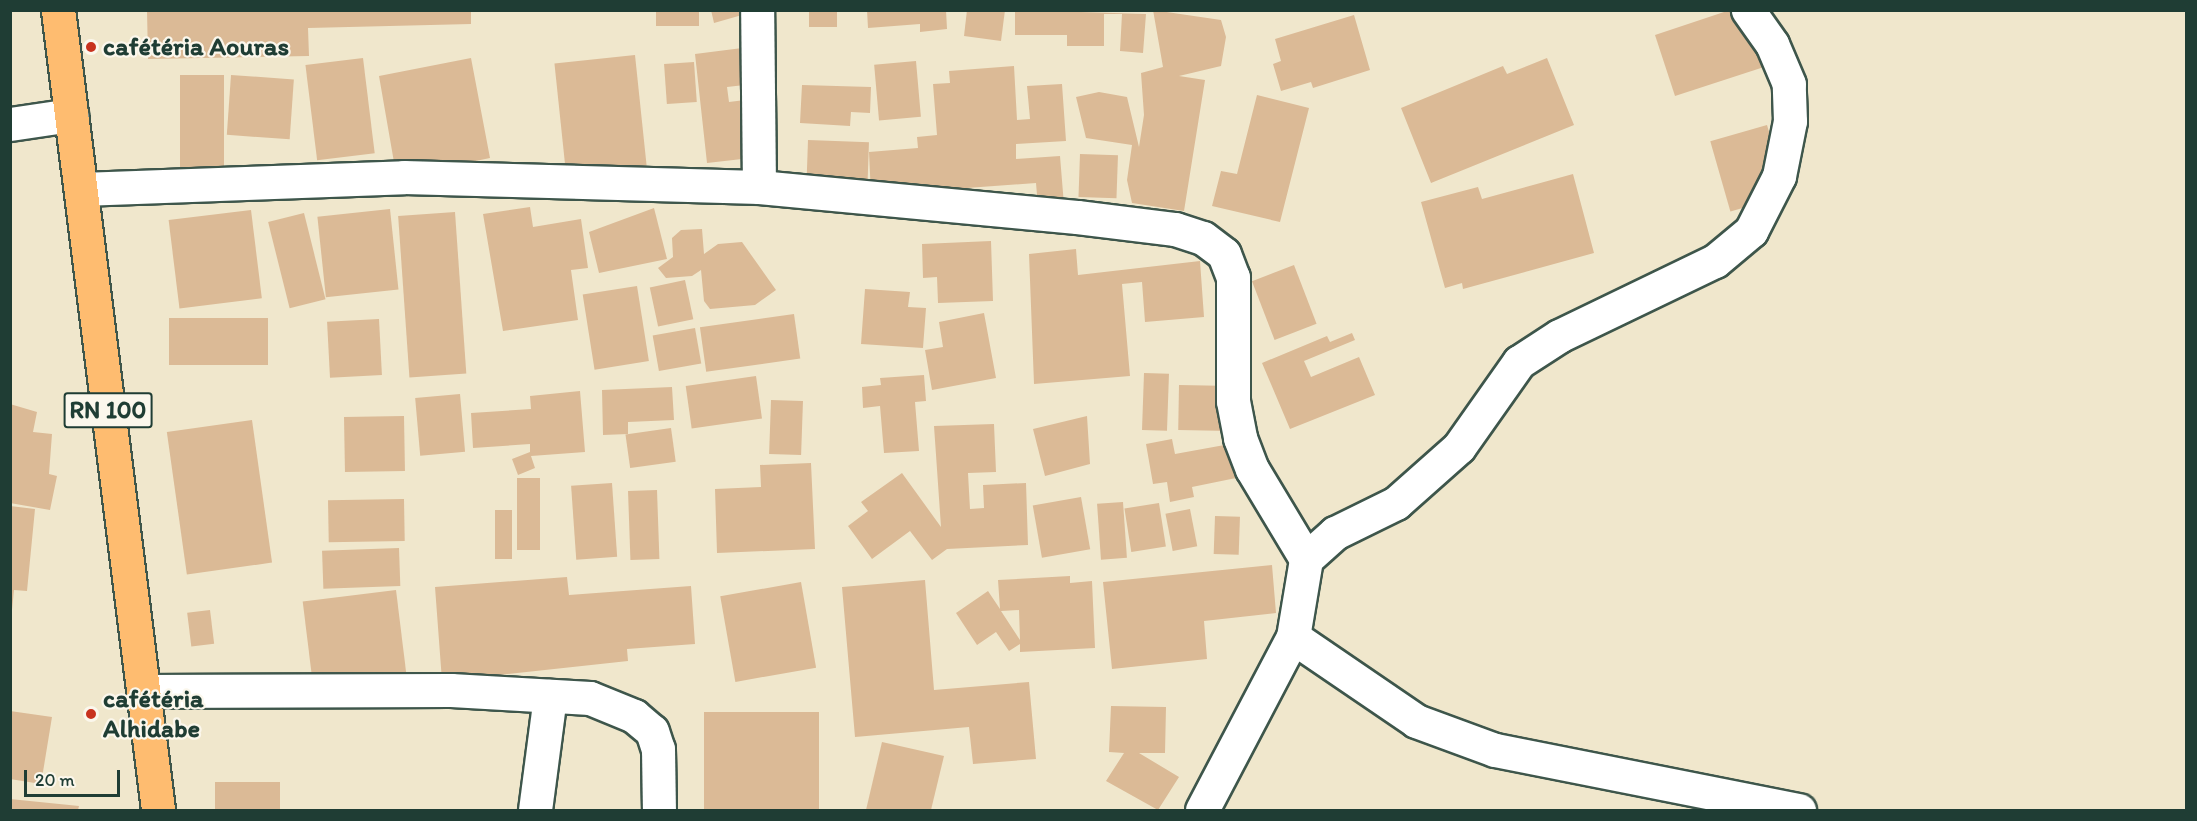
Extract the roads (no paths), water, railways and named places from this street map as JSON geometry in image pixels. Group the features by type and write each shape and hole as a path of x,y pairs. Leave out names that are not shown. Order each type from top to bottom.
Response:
{"main road":[{"name":"RN 100","path":"58,10 158,810"}],"street":[{"path":"757,10 759,187"},
{"path":"1202,810 1293,637 1306,559 1335,532 1396,503 1460,447 1519,362 1559,336 1714,261 1750,231 1779,176 1790,121 1789,84 1772,44 1748,10"},
{"path":"10,124 71,115"},
{"path":"81,189 404,177 759,187 1077,217 1175,229 1203,238 1224,254 1233,277 1233,402 1240,438 1252,469 1306,559"},
{"path":"1293,637 1416,721 1495,750 1799,810"},
{"path":"143,691 451,690 590,698 634,716 652,731 658,749 659,810"},
{"path":"535,810 550,696"}],"place":[{"name":"cafétéria Aouras","path":"91,47"},
{"name":"cafétéria Alhidabe","path":"91,714"}]}
